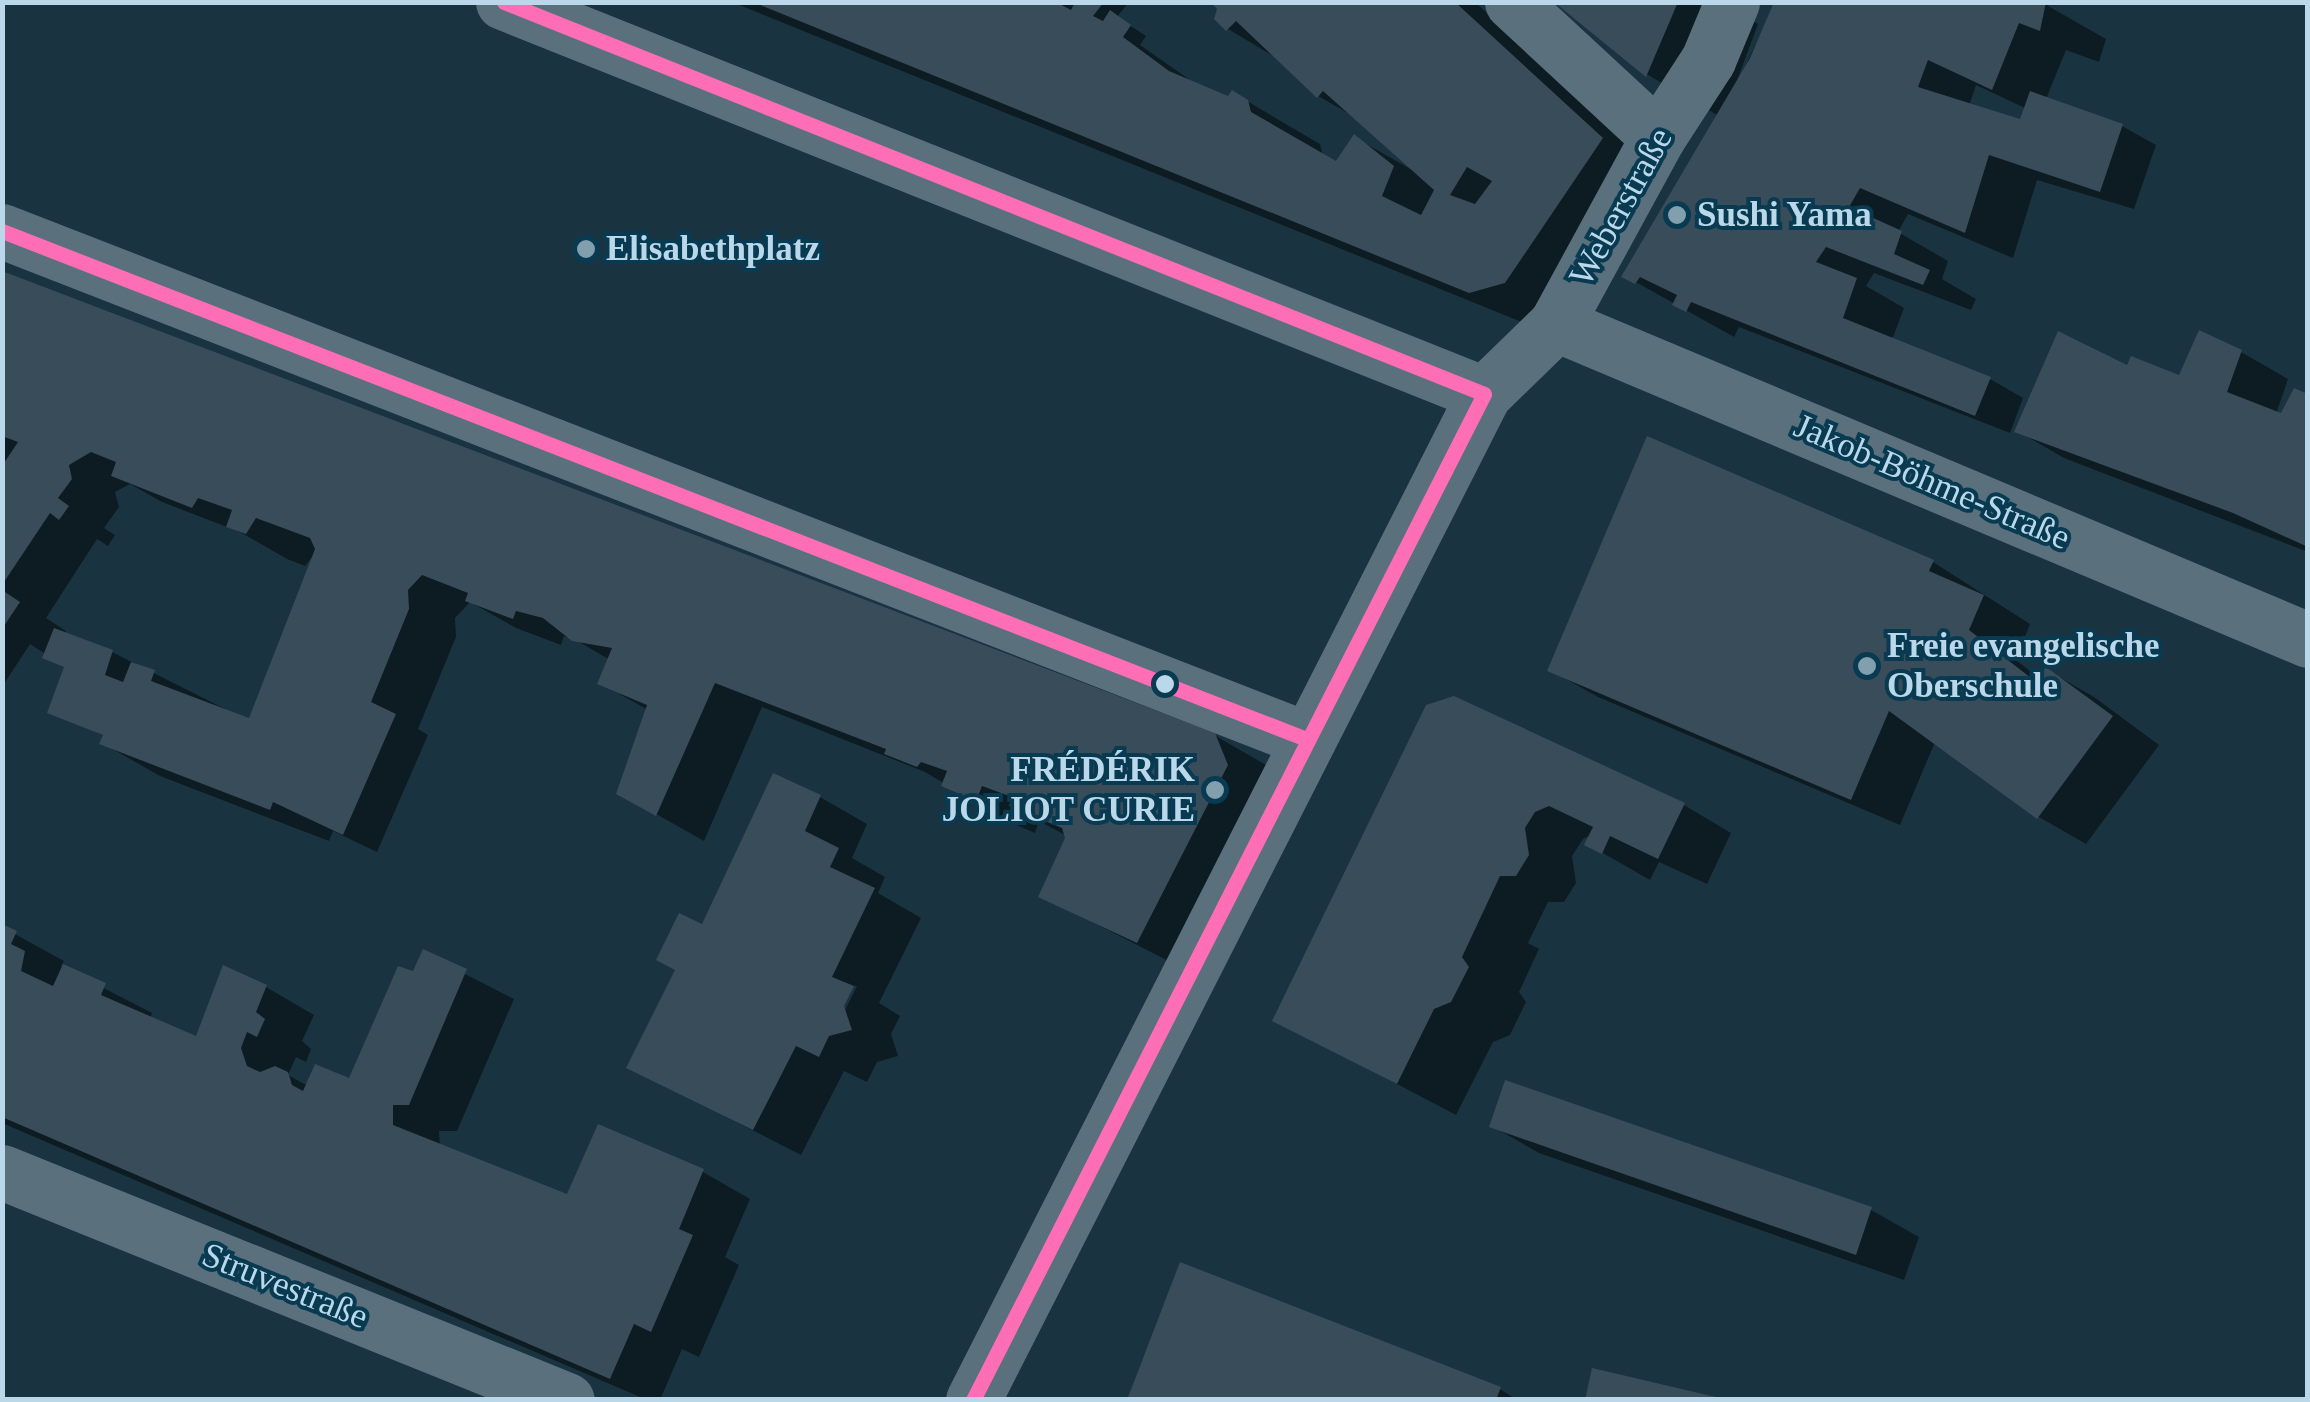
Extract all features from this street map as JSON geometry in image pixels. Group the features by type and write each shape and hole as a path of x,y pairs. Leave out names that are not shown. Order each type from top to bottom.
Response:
{"street":[{"path":"503,2 1484,394"},
{"path":"1512,2 1658,137"},
{"name":"Weberstraße","path":"973,1400 1484,394 1556,324 1658,137 1708,60 1732,2"},
{"path":"2,231 1306,739"},
{"name":"Jakob-Böhme-Straße","path":"1556,324 2308,640"},
{"name":"Struvestraße","path":"2,1172 567,1400"}],"building":[{"path":"753,2 1056,2 1071,10 1075,2 1104,2 1093,16 1103,21 1110,10 1131,25 1123,37 1169,71 1228,96 1232,90 1248,100 1251,112 1336,161 1354,134 1394,166 1382,196 1421,215 1434,190 1323,91 1317,98 1236,21 1226,31 1214,19 1217,9 1211,2 1455,2 1603,138 1505,283 1469,293","holes":["1467,167 1492,181 1475,204 1450,195"]},
{"path":"1554,2 1678,2 1646,77"},
{"path":"1774,2 2046,2 2040,31 2019,23 1992,90 1928,60 1918,87 2020,119 2030,91 2123,124 2100,192 1989,155 1965,233 1860,188 1849,207 1902,231 1894,254 1930,270 1923,285 1826,247 1816,262 1857,278 1843,318 1991,377 1975,416 1691,302 1686,312 1672,305 1677,295 1640,277 1635,284 1621,277 1750,58"},
{"path":"2,271 1215,733 1228,765 1137,943 1038,897 1065,838 1062,828 1009,806 1012,797 982,786 976,801 941,786 947,771 921,762 917,767 884,754 886,749 715,683 656,816 616,794 647,705 597,684 612,648 572,641 543,618 516,611 513,619 465,601 468,593 422,575 408,590 409,609 371,702 396,714 343,835 273,802 270,810 99,744 103,735 47,713 64,667 42,658 54,628 113,650 105,675 123,682 131,662 155,670 151,681 249,718 315,549 310,538 256,518 246,534 226,527 232,510 198,498 192,508 111,476 116,462 91,452 69,465 72,479 58,498 69,506 59,520 50,513 2,585 2,466 18,442 2,436"},
{"path":"2199,330 2242,350 2227,392 2281,413 2294,388 2308,394 2308,547 2233,513 2014,432 2058,331 2127,365 2131,356 2179,375"},
{"path":"1647,436 1934,560 1929,571 1984,595 1969,630 2035,681 2046,667 2113,716 2037,819 1889,711 1851,800 1547,671"},
{"path":"2,590 20,602 2,629"},
{"path":"1454,696 1685,803 1658,859 1610,836 1602,854 1584,845 1593,827 1549,806 1535,812 1525,828 1529,855 1516,876 1500,876 1462,957 1469,967 1451,1002 1434,1009 1397,1084 1272,1021 1426,705"},
{"path":"773,773 821,795 805,831 839,848 830,867 875,888 832,977 854,986 844,1006 852,1030 829,1036 819,1057 796,1046 753,1130 626,1068 675,970 656,960 679,913 702,924"},
{"path":"2,924 17,931 11,944 25,951 21,971 53,986 63,964 106,983 101,995 196,1036 223,965 267,985 256,1012 265,1019 257,1037 247,1032 241,1048 247,1066 260,1072 275,1066 288,1072 292,1085 303,1091 315,1064 349,1078 398,966 413,971 423,949 467,969 409,1105 393,1105 393,1125 567,1194 598,1124 704,1169 679,1229 693,1235 651,1332 634,1324 610,1379 2,1117"},
{"path":"1505,1080 1872,1207 1856,1255 1489,1127"},
{"path":"1180,1262 1501,1387 1496,1400 1127,1400"},
{"path":"1592,1368 1720,1398 1720,1400 1585,1400"}],"transit line":[{"path":"504,2 1484,394 973,1400"},
{"path":"2,231 1306,739"}],"place":[{"name":"Sushi Yama","path":"1677,215"},
{"name":"Elisabethplatz","path":"586,249"},
{"name":"Freie evangelische Oberschule","path":"1867,666"},
{"name":"FRÉDÉRIK JOLIOT CURIE","path":"1215,790"}]}
